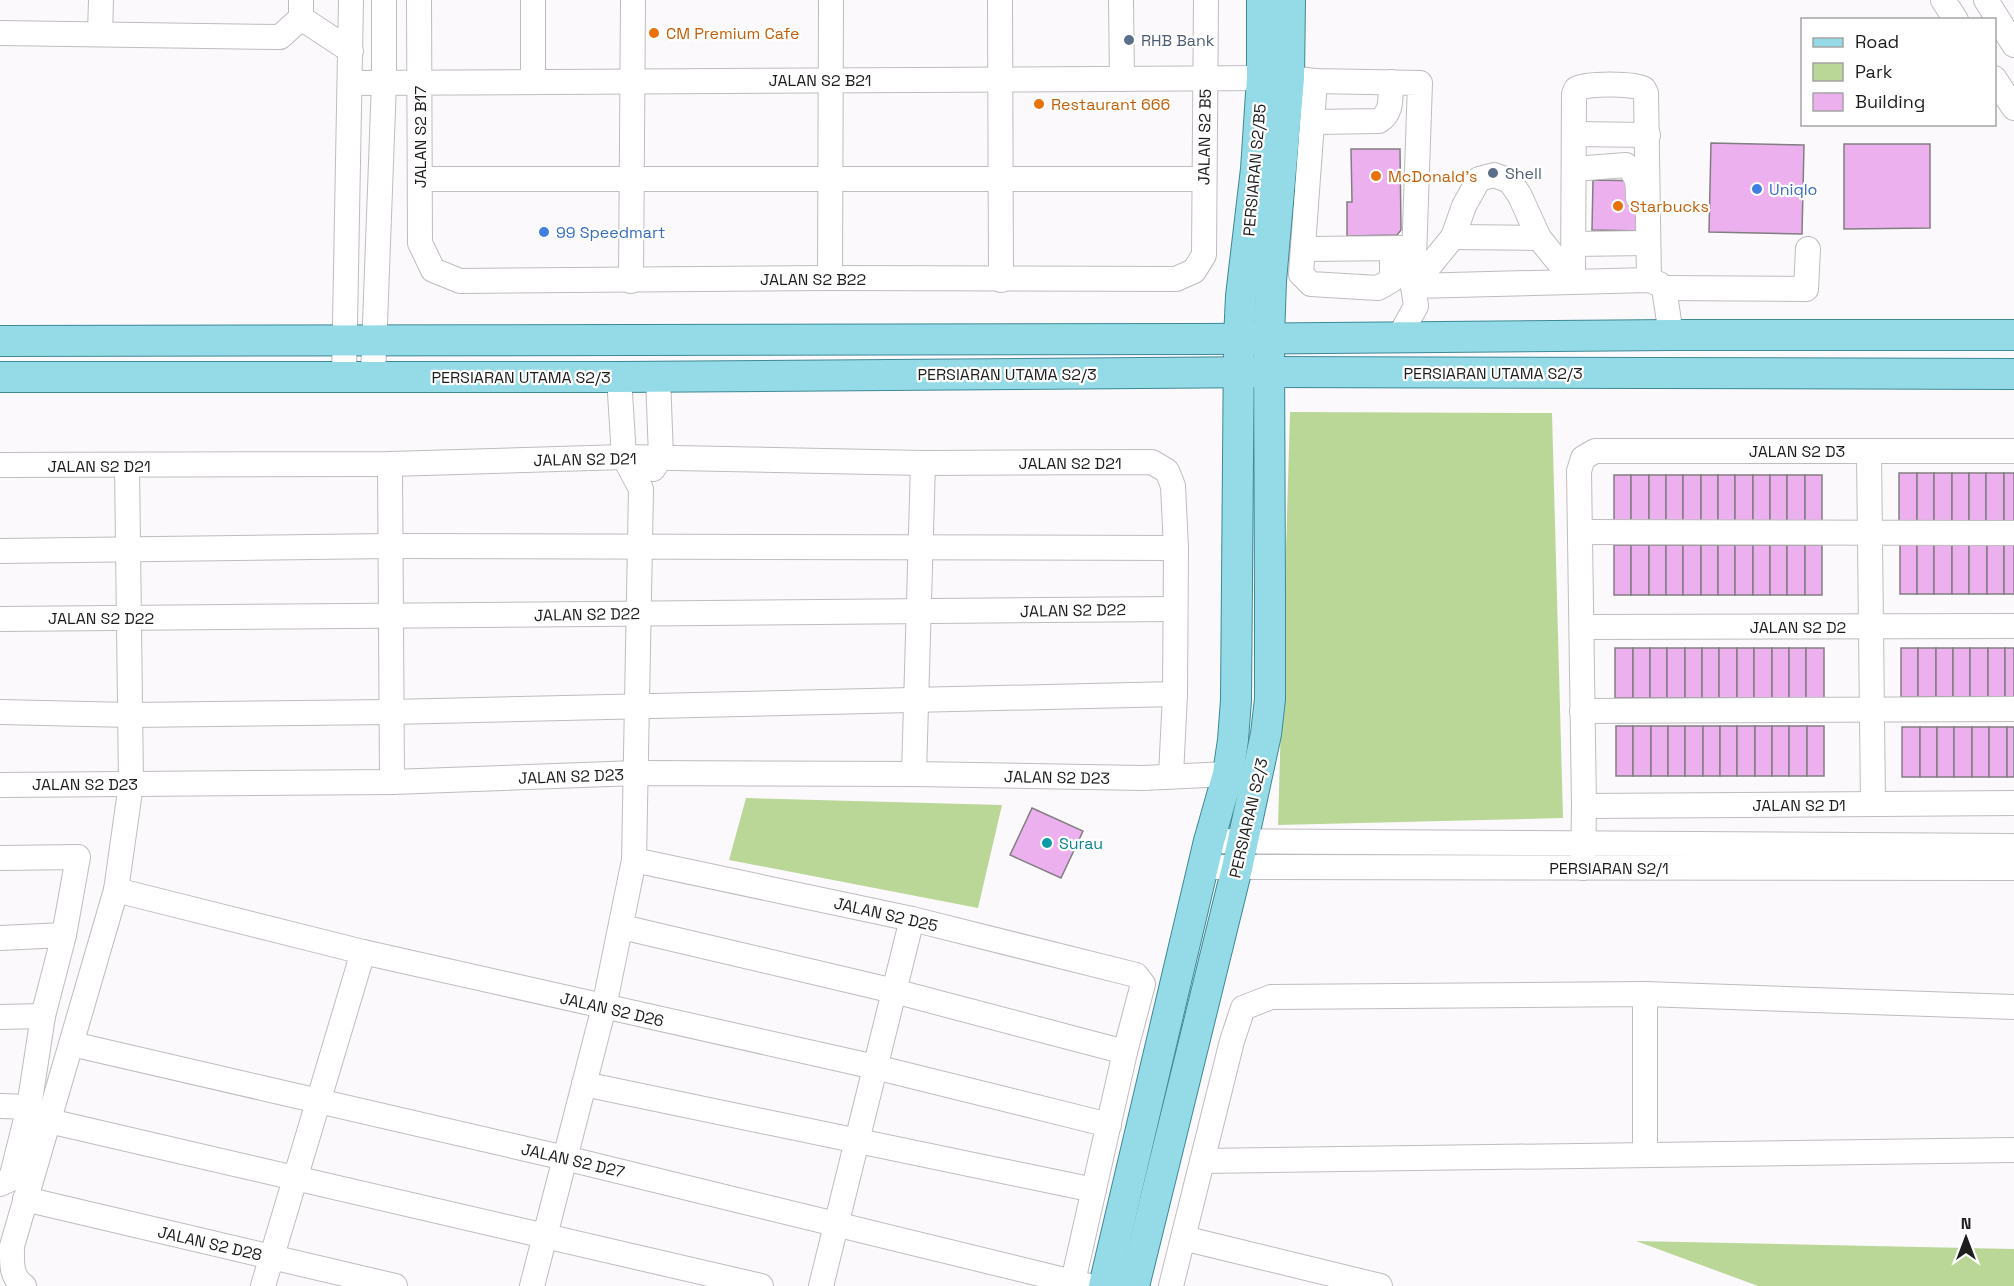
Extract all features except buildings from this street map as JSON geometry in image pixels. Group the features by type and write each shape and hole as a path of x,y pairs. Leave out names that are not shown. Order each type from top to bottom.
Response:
{"main road":[{"name":"PERSIARAN S2/B5","path":"1104,1286 1206,854 1228,774 1233,740 1237,657 1236,504 1241,296 1256,169 1289,79 1262,0"},
{"name":"PERSIARAN S2/B5","path":"1269,338 1271,281 1289,79 1290,0"},
{"path":"1271,281 1292,313 1303,325 1320,337"},
{"path":"1200,339 1223,325 1241,296"},
{"name":"PERSIARAN UTAMA S2/3","path":"0,341 2014,335"},
{"name":"PERSIARAN S2/3","path":"1134,1286 1239,855 1266,734 1270,699 1269,338"},
{"name":"PERSIARAN UTAMA S2/3","path":"0,377 619,377 1269,372 2014,374"}],"street":[{"path":"100,0 100,33"},
{"path":"351,0 351,82 360,340"},
{"path":"358,377 384,82 384,0"},
{"name":"JALAN S2 B17","path":"419,0 420,243 433,270"},
{"path":"533,0 533,82"},
{"path":"631,281 633,0"},
{"path":"830,278 831,0"},
{"path":"1000,0 1000,280"},
{"path":"1121,0 1122,79"},
{"name":"JALAN S2 B5","path":"1194,271 1204,255 1206,0"},
{"path":"1942,0 1955,18"},
{"path":"1986,0 2014,45"},
{"path":"0,33 280,37 302,9 351,51"},
{"name":"JALAN S2 B21","path":"351,82 1206,78 1420,83 1403,248"},
{"path":"1289,79 1313,122 1301,274 1311,284 1378,288 1392,280 1403,248"},
{"path":"1996,80 2014,108"},
{"path":"1313,122 1379,121 1387,116 1390,109 1391,82"},
{"path":"1573,280 1574,94 1576,89 1585,85 1635,85 1644,88 1646,93 1648,135 1642,243"},
{"path":"1574,134 1648,135"},
{"path":"1574,169 1626,165 1635,173 1638,181 1642,243 1671,335"},
{"path":"1413,286 1453,237 1464,206 1479,179 1494,175 1510,181 1520,196 1539,237 1573,280"},
{"path":"420,179 1203,179"},
{"path":"1453,237 1539,237"},
{"path":"1574,244 1642,243"},
{"path":"1302,249 1403,248"},
{"path":"1400,337 1416,306 1403,248"},
{"path":"1413,286 1573,280 1806,289 1808,249"},
{"name":"JALAN S2 B22","path":"433,270 460,281 830,278 1176,279 1194,271"},
{"path":"641,489 661,457 658,376"},
{"path":"532,1286 604,1007 634,860 641,489 624,457 619,377"},
{"name":"JALAN S2 D3","path":"1581,532 1579,471 1583,458 1595,451 2014,451"},
{"path":"1869,452 1873,804"},
{"name":"JALAN S2 D21","path":"0,465 390,464 624,457 923,463 1152,462 1167,471 1173,486 1176,548"},
{"path":"914,774 923,463"},
{"path":"390,464 392,782"},
{"path":"24,1286 18,1282 12,1268 12,1246 116,890 131,784 127,466"},
{"path":"1583,868 1581,532 2014,533"},
{"path":"0,551 390,546 1176,548 1175,694 1171,776"},
{"name":"JALAN S2 D22","path":"0,619 1174,609"},
{"name":"JALAN S2 D2","path":"1582,627 2014,626"},
{"path":"0,712 130,715 391,712 1175,694"},
{"path":"1582,711 2014,708"},
{"name":"JALAN S2 D23","path":"0,785 392,782 636,773 1143,778 1228,774"},
{"name":"JALAN S2 D1","path":"1584,806 2014,803"},
{"name":"PERSIARAN S2/1","path":"1239,855 1584,842 2014,846"},
{"name":"PERSIARAN S2/1","path":"1206,854 1583,868 2014,868"},
{"path":"0,858 78,856 63,935 43,1016 29,1107 11,1179 0,1184"},
{"name":"JALAN S2 D25","path":"634,860 912,919 1136,975 1143,984 1125,1052"},
{"name":"JALAN S2 D26","path":"116,890 363,952 875,1067 1109,1125"},
{"path":"821,1286 838,1225 912,919"},
{"path":"622,927 894,991 1125,1052 1094,1190 1078,1284"},
{"path":"0,938 63,935"},
{"path":"263,1286 363,952"},
{"path":"1645,994 1645,1155"},
{"path":"1171,1286 1232,1041 1243,1008 1271,997 1645,994 2014,1007"},
{"path":"0,1017 43,1016"},
{"name":"JALAN S2 D27","path":"72,1044 565,1158 1078,1284"},
{"path":"584,1084 1094,1190"},
{"path":"0,1106 29,1107"},
{"path":"49,1121 761,1286"},
{"path":"1202,1161 2014,1150"},
{"name":"JALAN S2 D28","path":"25,1199 395,1286"},
{"path":"1183,1238 1380,1286"}],"green space":[{"path":"1290,412 1552,413 1563,818 1278,825"},
{"path":"746,798 1002,805 978,908 729,860"},
{"path":"1636,1241 2014,1249 2014,1286 1758,1286"}],"place":[{"name":"CM Premium Cafe","path":"654,33"},
{"name":"RHB Bank","path":"1129,40"},
{"name":"Restaurant 666","path":"1039,104"},
{"name":"Shell","path":"1493,173"},
{"name":"McDonald's","path":"1376,176"},
{"name":"Uniqlo","path":"1757,189"},
{"name":"Starbucks","path":"1618,206"},
{"name":"99 Speedmart","path":"544,232"},
{"name":"Surau","path":"1047,843"}]}
